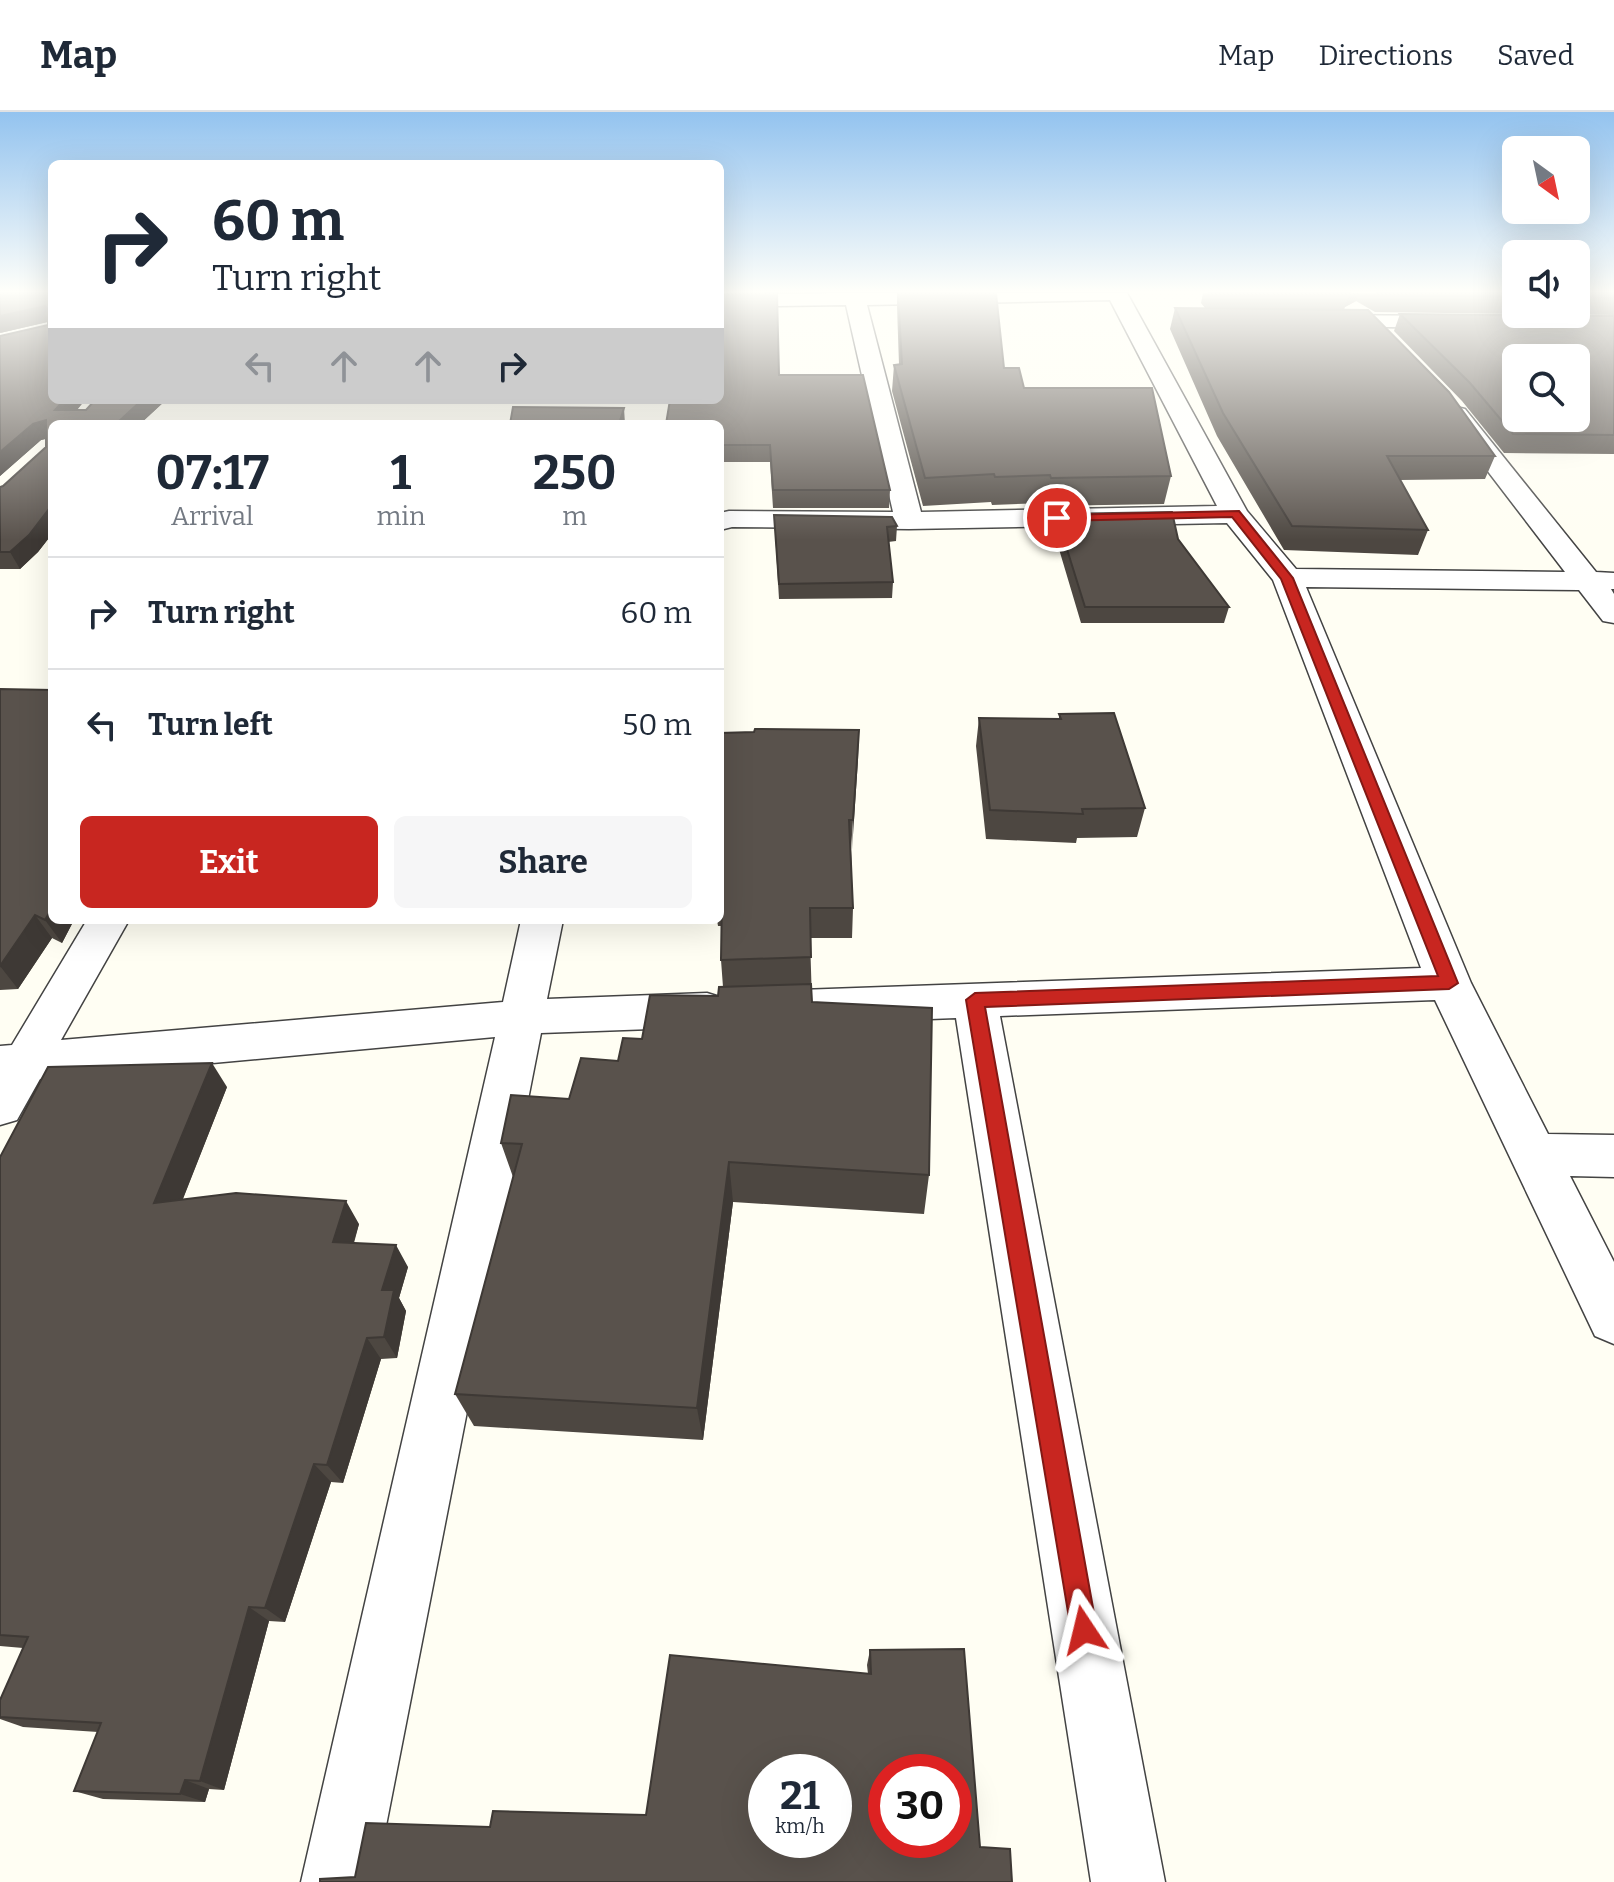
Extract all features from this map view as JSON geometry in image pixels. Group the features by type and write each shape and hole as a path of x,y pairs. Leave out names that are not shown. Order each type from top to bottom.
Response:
{"street":[{"path":"873,376 909,521"},
{"path":"1166,376 1235,514 1287,578 1449,983 1614,1318"},
{"path":"1440,397 1600,581 1614,614"},
{"path":"724,521 909,521 1235,514"},
{"path":"1287,578 1600,581"},
{"path":"0,1106 13,1063 105,924"},
{"path":"338,1882 541,924"},
{"path":"13,1063 521,1017 1449,983"},
{"path":"975,1000 1128,1882"},
{"path":"1534,1155 1614,1156"}],"building":[{"path":"0,376 48,376 48,404 60,404 55,410 86,410 91,404 138,404 120,420 48,420 48,510 29,535 10,552 0,552 0,487 46,447 46,420 33,424 0,452"},
{"path":"724,376 863,376 890,490 773,490 770,445 724,445 724,420 667,420 669,404 724,404"},
{"path":"897,376 1021,376 1024,388 1152,388 1171,476 1051,478 1050,475 995,477 994,474 925,478"},
{"path":"1206,376 1433,376 1449,392 1495,456 1387,456 1428,530 1292,526 1223,413"},
{"path":"1462,376 1502,376 1502,421 1470,383"},
{"path":"1590,376 1614,376 1614,435 1511,432 1590,432"},
{"path":"513,407 624,408 620,420 511,420"},
{"path":"1172,512 1178,539 1229,607 1085,607 1056,514"},
{"path":"774,515 892,517 897,526 887,527 893,582 779,584"},
{"path":"0,689 48,690 48,915 45,920 35,915 0,966"},
{"path":"1114,713 1145,808 1082,809 1083,814 990,810 979,718 1061,719 1059,714"},
{"path":"755,729 859,730 853,820 849,820 853,908 810,908 811,957 721,960 722,924 724,924 724,733 754,732"},
{"path":"811,984 812,1002 932,1008 929,1175 729,1162 697,1408 455,1394 522,1144 501,1143 511,1095 569,1099 581,1058 618,1061 623,1038 642,1039 650,995 718,996 719,987"},
{"path":"212,1063 154,1203 236,1193 346,1201 333,1242 396,1245 382,1290 394,1290 384,1337 367,1338 327,1465 314,1464 265,1608 249,1607 200,1781 185,1780 180,1794 74,1791 101,1723 0,1717 0,1700 28,1637 0,1635 0,1157 48,1067"},
{"path":"964,1649 980,1847 1010,1849 1012,1882 320,1882 320,1879 355,1877 366,1823 490,1827 493,1811 646,1815 670,1655 871,1674 870,1650"}],"route":[{"path":"1057,518 1235,514 1287,578 1449,983 975,1000 1084,1630"}]}
